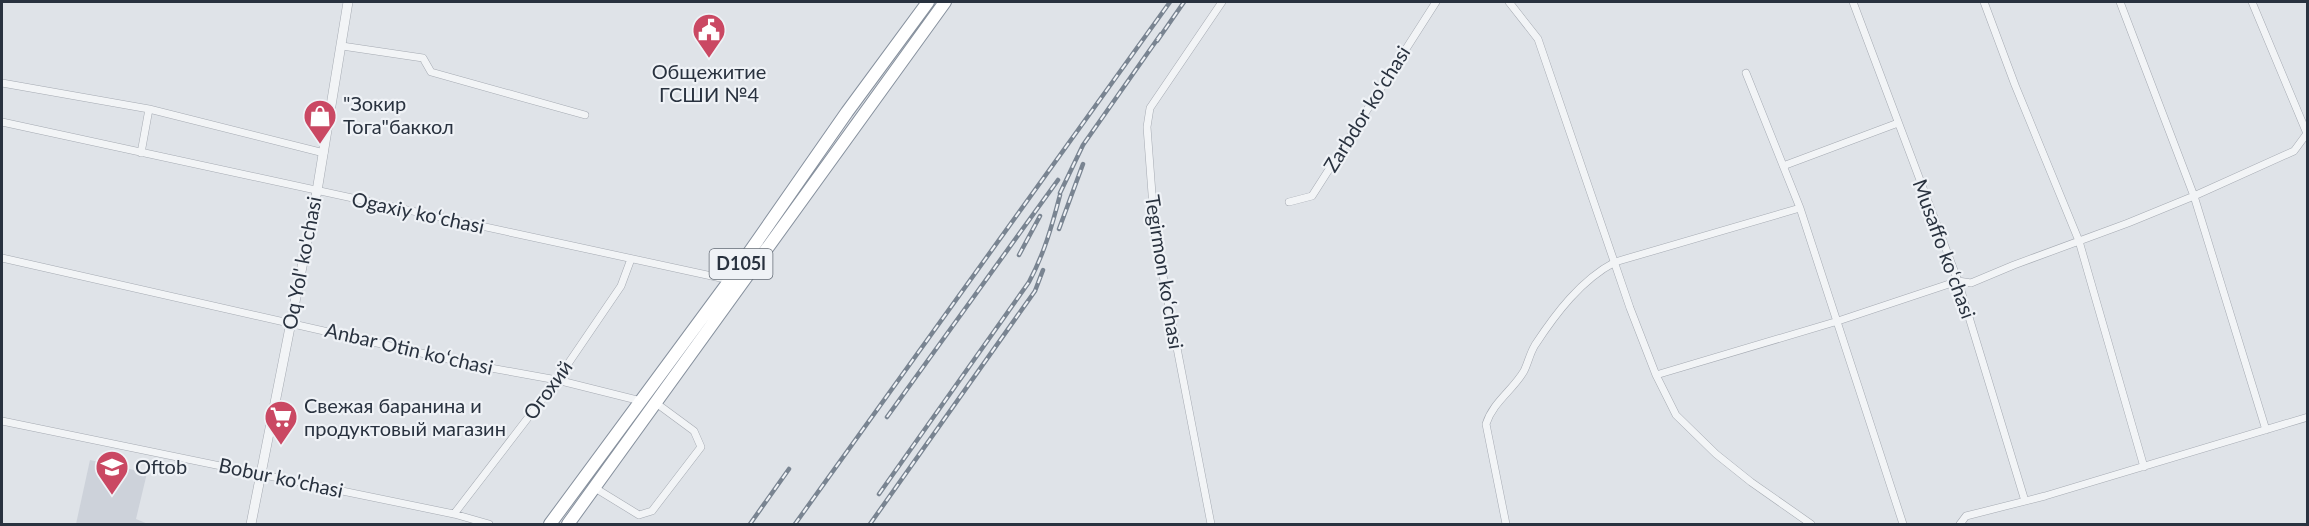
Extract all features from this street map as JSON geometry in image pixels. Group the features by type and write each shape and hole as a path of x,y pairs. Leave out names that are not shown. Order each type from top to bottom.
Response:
{"highway":[{"name":"D105l","path":"550,525 730,280 847,112 928,2"},
{"name":"D105l","path":"568,525 945,2"}],"street":[{"name":"Oq Yol' ko'chasi","path":"251,525 317,191 348,2"},
{"name":"Tegirmon koʻchasi","path":"1210,525 1155,234 1147,127 1150,108 1222,2"},
{"name":"Zarbdor koʻchasi","path":"1289,202 1312,196 1436,2"},
{"path":"1509,2 1539,39 1573,135 1601,226 1656,375 1676,415 1751,482 1811,525"},
{"name":"Musaffo koʻchasi","path":"1853,2 1958,281 2025,501"},
{"path":"1984,2 2015,85 2079,241 2144,467"},
{"path":"2120,2 2194,196 2266,430"},
{"path":"1656,375 1838,321 1958,281 1971,283 2194,196 2294,151 2307,134 2252,2"},
{"path":"342,46 423,58 431,72 585,115"},
{"path":"1746,73 1800,208 1903,525"},
{"path":"2,83 149,109 324,153"},
{"path":"141,153 149,109"},
{"name":"Ogaxiy koʻchasi","path":"2,122 730,280"},
{"path":"1783,166 1898,123"},
{"path":"1506,525 1486,424 1490,412 1523,372 1534,347 1574,293 1600,270 1616,262 1800,208"},
{"name":"Anbar Otin koʻchasi","path":"2,258 474,365 557,380 640,401"},
{"name":"Огохий","path":"454,514 557,380 621,286 631,259"},
{"path":"595,488 639,515 652,511 700,447 693,431 656,403"},
{"path":"1960,525 1966,516 2144,467 2307,417"},
{"name":"Bobur ko'chasi","path":"2,421 454,514 489,525"}],"shaded area":[{"name":"Oftob","path":"90,460 147,473 136,519 148,524 76,524"}],"railway":[{"path":"795,524 1170,2"},
{"path":"1157,41 1184,2"},
{"path":"1060,193 1083,145 1161,34"},
{"path":"1059,229 1083,164"},
{"path":"887,417 1058,180"},
{"path":"879,494 1029,282 1047,240 1060,195"},
{"path":"1019,255 1040,216"},
{"path":"870,524 1035,291 1043,270"},
{"path":"750,524 789,469"}],"place":[{"name":"Общежитие ГСШИ №4","path":"709,59"},
{"name":"\"Зокир Тога\"баккол","path":"320,145"},
{"name":"Свежая баранина и продуктовый магазин","path":"281,446"},
{"name":"Oftob","path":"112,496"}]}
